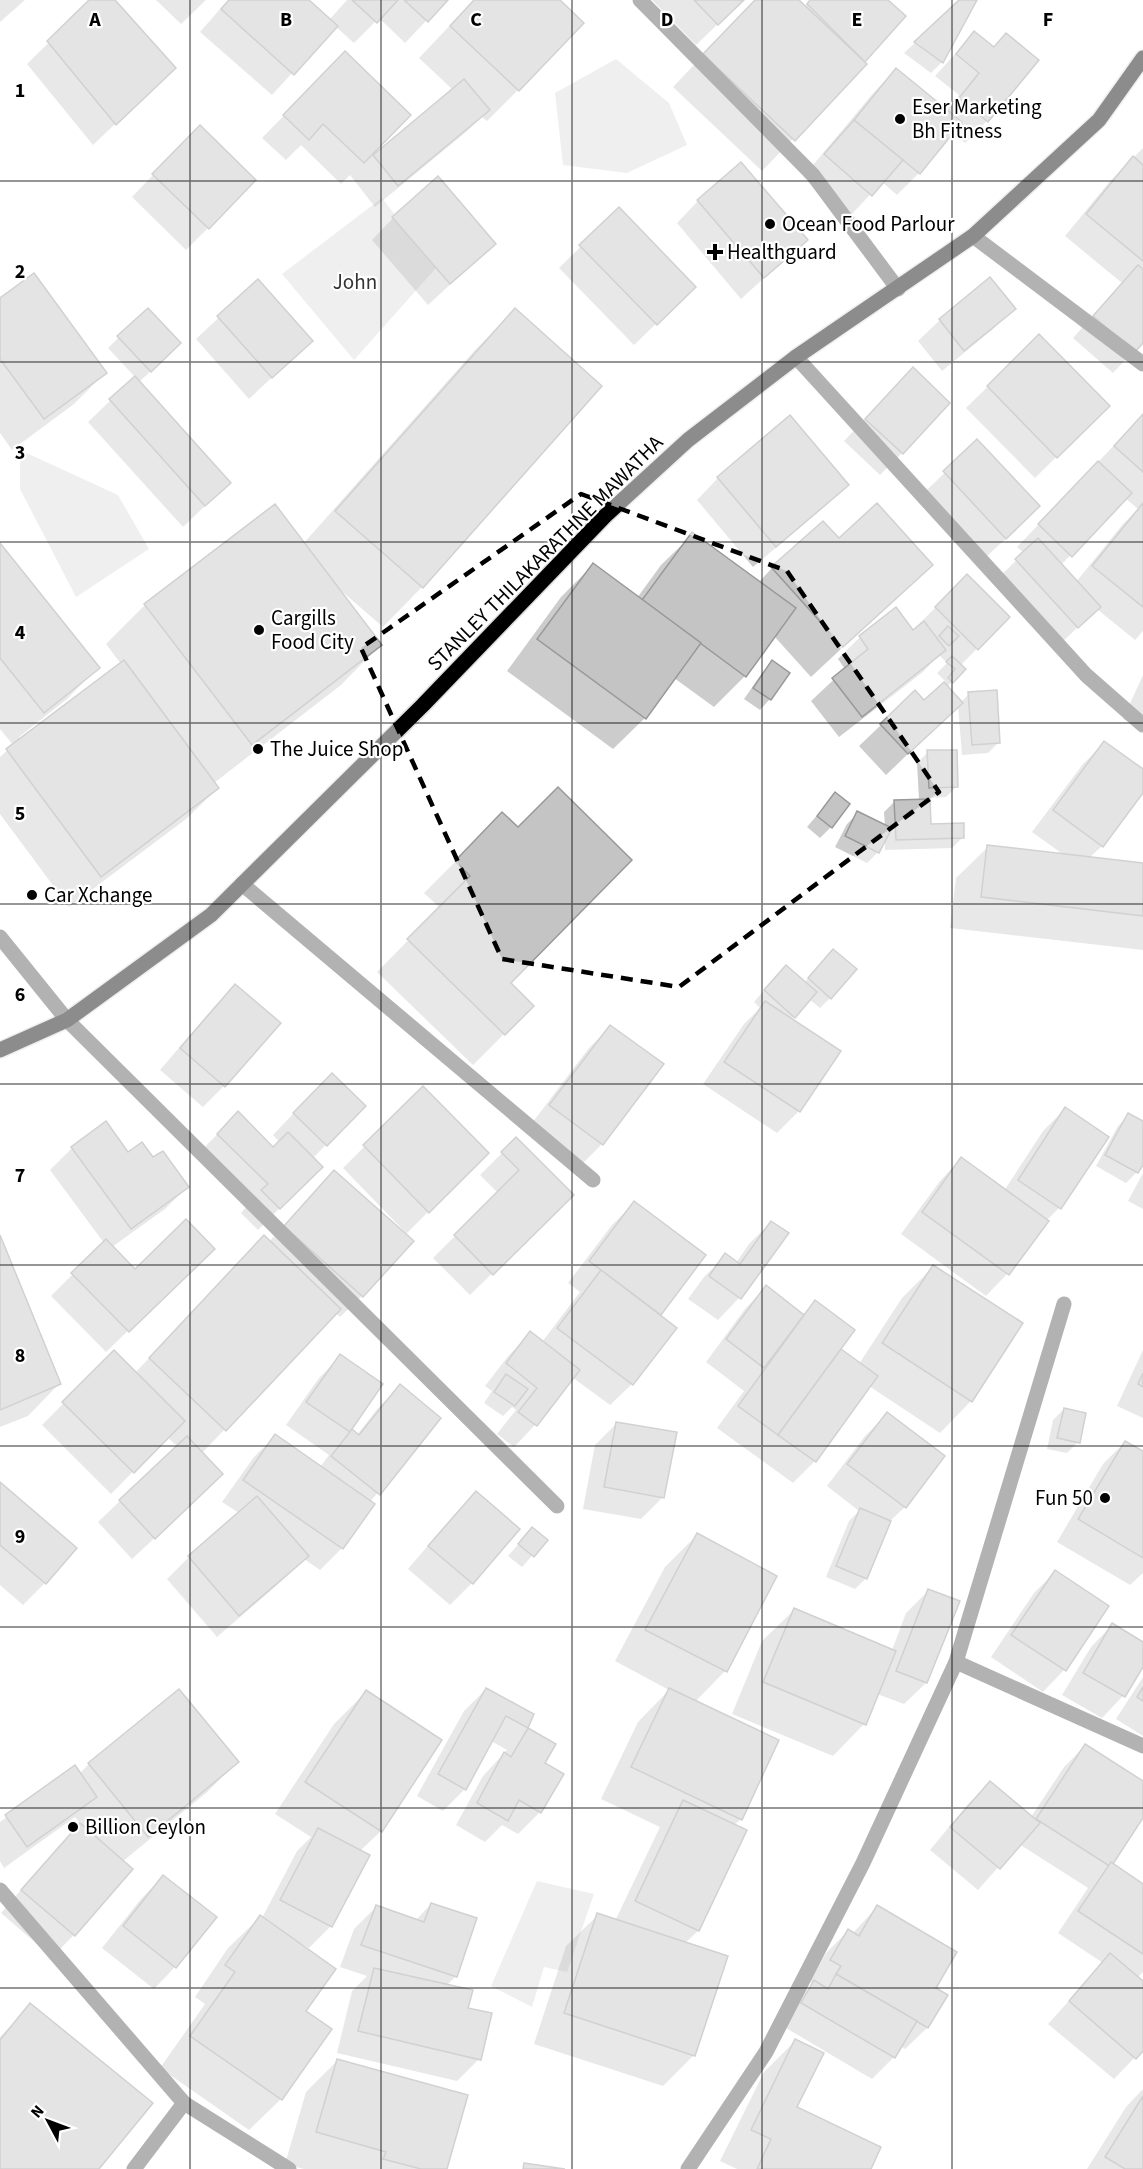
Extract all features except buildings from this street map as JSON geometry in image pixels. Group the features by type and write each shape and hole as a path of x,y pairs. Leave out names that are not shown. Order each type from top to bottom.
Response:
{"main road":[{"name":"STANLEY THILAKARATHNE MAWATHA","path":"0,1050 67,1020 211,915 423,705 605,516 688,440 796,357 973,236 1099,120 1143,58"}],"street":[{"path":"640,0 813,175 898,289"},
{"path":"973,236 1143,364"},
{"path":"796,357 1086,675 1143,725"},
{"path":"242,884 593,1180"},
{"path":"0,937 67,1020 557,1506"},
{"path":"688,2169 766,2052 863,1863 956,1662 1064,1304"},
{"path":"956,1662 1143,1746"},
{"path":"0,1890 184,2103 289,2169"},
{"path":"134,2169 184,2103"}],"highlighted area":[{"path":"581,494 787,571 939,792 679,987 502,959 361,648"}],"green space":[{"path":"616,59 669,103 687,145 627,173 563,165 555,93"},
{"name":"John","path":"382,198 436,268 354,360 282,274"},
{"path":"20,450 118,495 149,549 76,597 20,489"},
{"path":"537,1881 594,1894 567,1972 544,1967 532,2007 491,1986"}],"place":[{"name":"Eser Marketing Bh Fitness","path":"900,119"},
{"name":"Ocean Food Parlour","path":"770,224"},
{"name":"Healthguard","path":"715,252"},
{"name":"Cargills Food City","path":"259,630"},
{"name":"The Juice Shop","path":"258,749"},
{"name":"Car Xchange","path":"32,895"},
{"name":"Fun 50","path":"1105,1498"},
{"name":"Billion Ceylon","path":"73,1827"}]}
